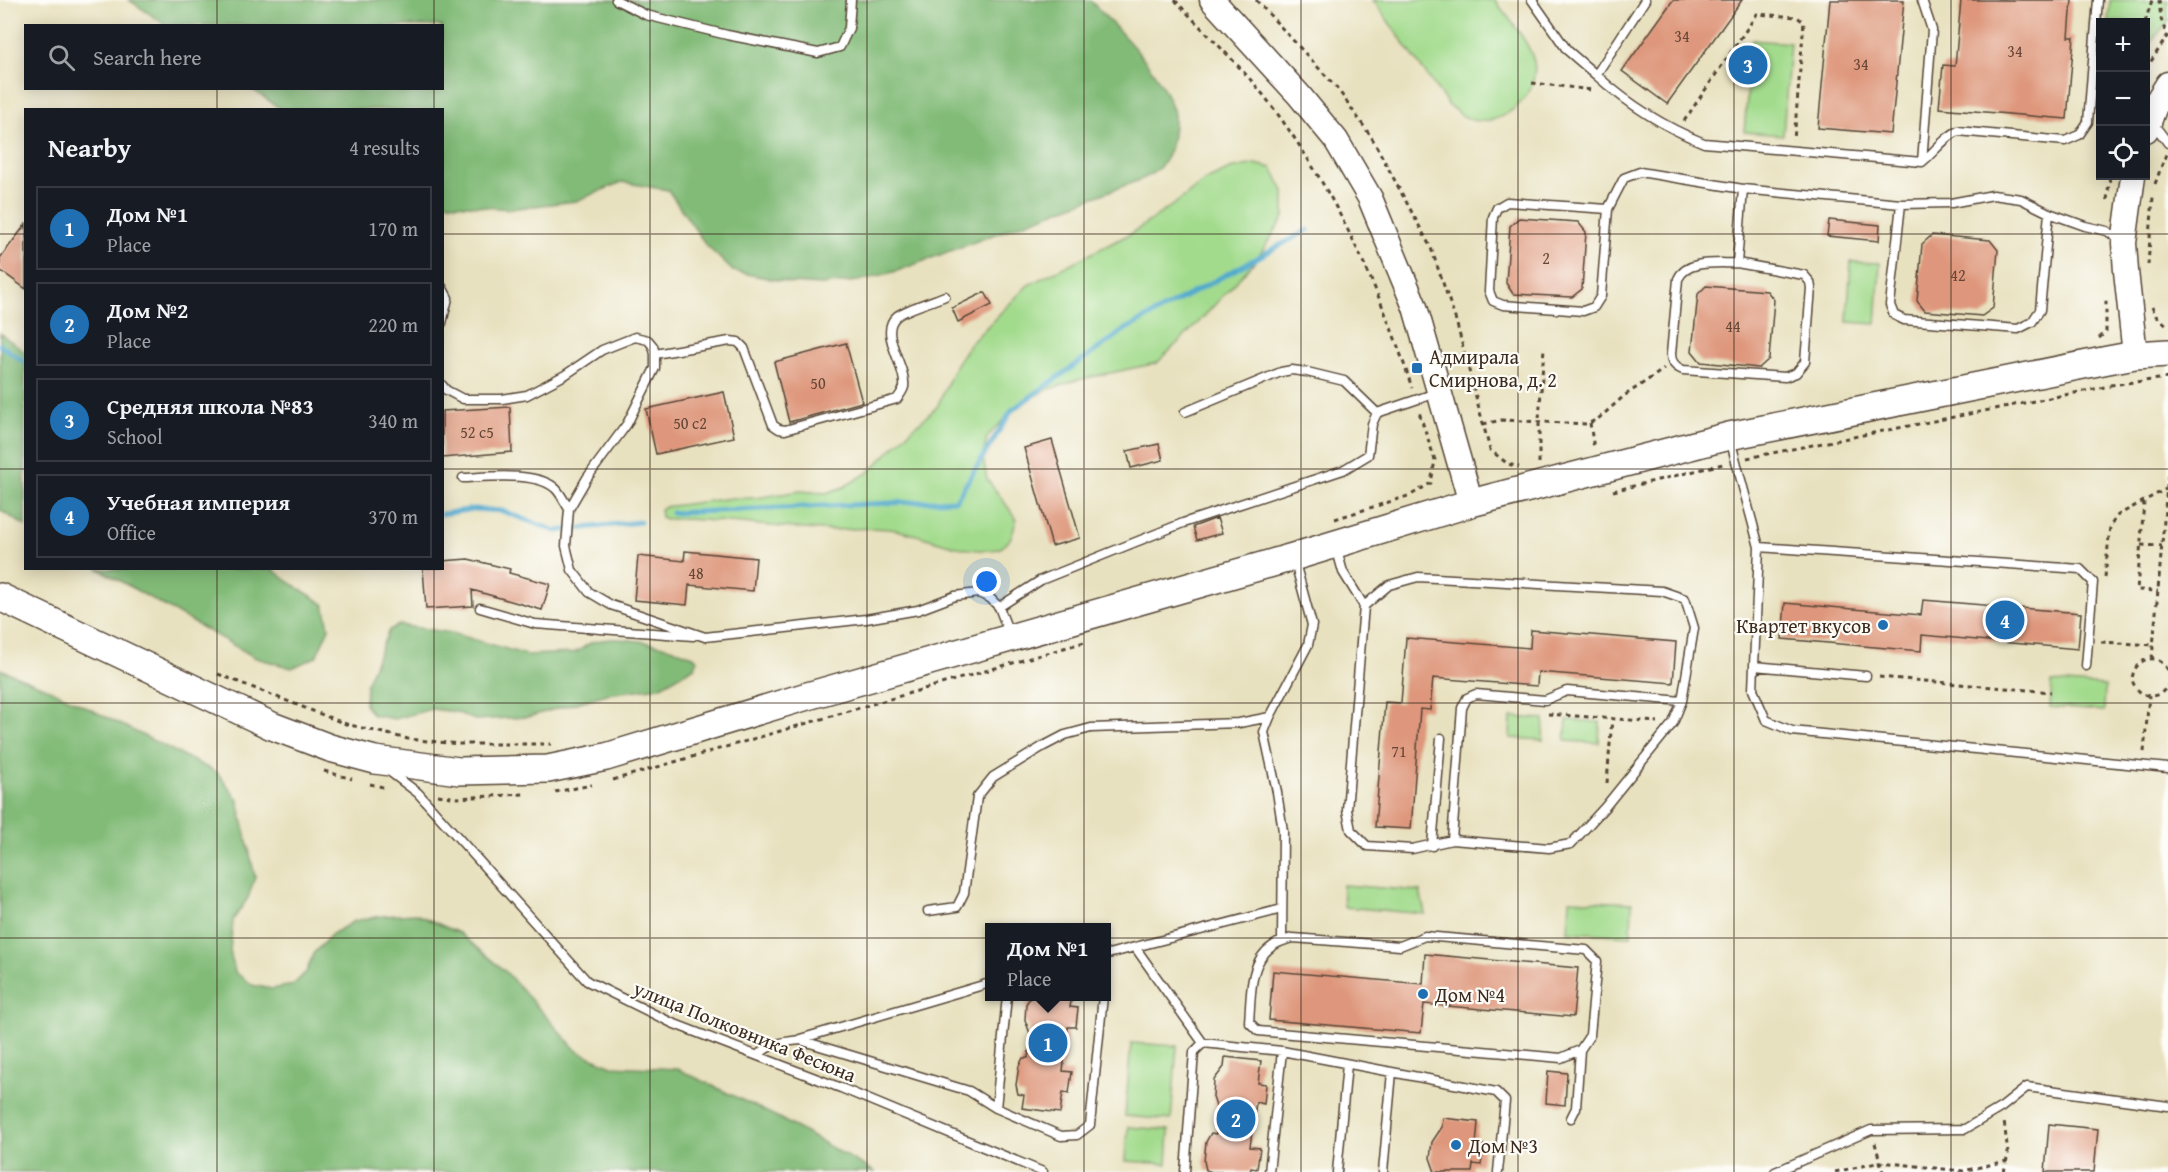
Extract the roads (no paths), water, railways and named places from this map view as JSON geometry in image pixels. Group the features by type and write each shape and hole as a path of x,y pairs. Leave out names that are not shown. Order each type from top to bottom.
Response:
{"main road":[{"path":"0,597 272,726 330,748 375,760 459,771 548,769 606,757 804,697 1011,640 1293,557 1334,532 1471,503 1729,436 2135,355 2168,353"}],"street":[{"path":"1212,0 1299,95 1328,131 1370,198 1415,307 1471,503"},
{"path":"2150,118 2168,84"},
{"path":"2132,180 2116,237 2126,271 2135,355"}],"lane":[{"path":"616,0 646,15 727,35 818,53 840,47 849,28 851,0"},
{"path":"1532,0 1567,50 1614,92 1676,132 1704,143 1922,162 1934,153 1946,136 1958,131 2065,141 2079,135 2088,122 2098,0"},
{"path":"1596,75 1645,0"},
{"path":"1922,0 1932,30 1922,162"},
{"path":"2149,126 2168,145"},
{"path":"1608,209 1507,202 1497,208 1493,217 1489,291 1493,301 1503,305 1583,311 1594,307 1600,296 1608,209 1624,178 1640,172 1743,189 1901,204 1951,203 1993,195 2021,199 2049,213 2116,237"},
{"path":"1737,263 1743,189"},
{"path":"1901,204 1890,305 1894,315 1904,320 2018,329 2032,322 2040,310 2049,213"},
{"path":"1737,263 1804,275 1810,282 1804,362 1796,373 1785,377 1683,370 1673,363 1671,354 1679,275 1691,266 1737,263"},
{"path":"444,291 448,298 444,315"},
{"path":"656,354 738,342 744,348 773,425 785,430 897,399 904,389 904,380 890,334 890,324 898,316 945,296"},
{"path":"444,388 463,399 502,399 527,395 565,375 602,350 635,337 648,340 654,346 655,368 627,424 587,478 569,509 566,546 572,570 589,592 611,605 705,637"},
{"path":"1185,412 1281,372 1292,370 1344,381 1377,413"},
{"path":"999,607 1041,580 1184,524 1343,470 1368,455 1371,424 1377,413 1440,392"},
{"path":"1729,436 1759,547 1753,690 1766,720 1792,731 2168,768"},
{"path":"463,478 521,476 536,479 556,488 569,509"},
{"path":"1334,532 1344,572 1364,606 1347,810 1351,830 1367,846 1412,849 1452,840 1549,848 1571,844 1605,807 1673,723 1682,701 1694,628 1685,599 1662,591 1418,577 1389,585 1364,606"},
{"path":"1759,547 2080,569 2093,582 2086,666"},
{"path":"1281,940 1283,831 1264,732 1308,645 1312,626 1293,557"},
{"path":"480,608 535,624 705,637 866,619 918,610 955,596 978,593 990,598 999,607 1011,640"},
{"path":"1754,666 1866,676"},
{"path":"1452,840 1462,708 1467,698 1476,694 1545,700 1567,691 1682,701"},
{"path":"928,911 957,907 964,893 977,797 993,777 1042,747 1065,735 1091,728 1239,723 1270,717"},
{"path":"1432,846 1441,738"},
{"name":"улица Полковника Фесюна","path":"375,760 418,793 587,981 672,1023 758,1055 1042,1172"},
{"path":"1111,953 1282,909"},
{"path":"1571,1118 1576,1108 1580,1050 1590,1035 1597,961 1586,950 1425,936 1400,946 1293,938 1281,940 1264,953 1254,969 1249,1022 1257,1031 1561,1058 1580,1050"},
{"path":"1135,947 1203,1043 1282,1051 1496,1092 1505,1101 1498,1172"},
{"path":"758,1055 768,1046 779,1042 800,1040 985,984"},
{"path":"996,1108 1007,1001"},
{"path":"800,1040 969,1091 996,1108 1061,1136 1077,1135 1090,1125 1102,1001"},
{"path":"1185,1172 1194,1052 1203,1043"},
{"path":"1269,1172 1282,1051"},
{"path":"1337,1172 1347,1064"},
{"path":"1383,1172 1392,1072"},
{"path":"1775,1172 1871,1130 1965,1129 2002,1107 2027,1087 2168,1106"}],"waterway":[{"path":"672,513 956,500 1012,410 1126,329 1308,230"},
{"path":"0,345 24,362"},
{"path":"444,514 474,509 502,511 556,531 640,522"}],"place":[{"name":"Средняя школа №83","path":"1748,65"},
{"name":"Адмирала Смирнова, д. 2","path":"1417,368"},
{"name":"Учебная империя","path":"2005,620"},
{"name":"Квартет вкусов","path":"1883,625"},
{"name":"Дом №4","path":"1423,994"},
{"name":"Дом №1","path":"1048,1043"},
{"name":"Дом №2","path":"1236,1119"},
{"name":"Дом №3","path":"1456,1145"}]}
